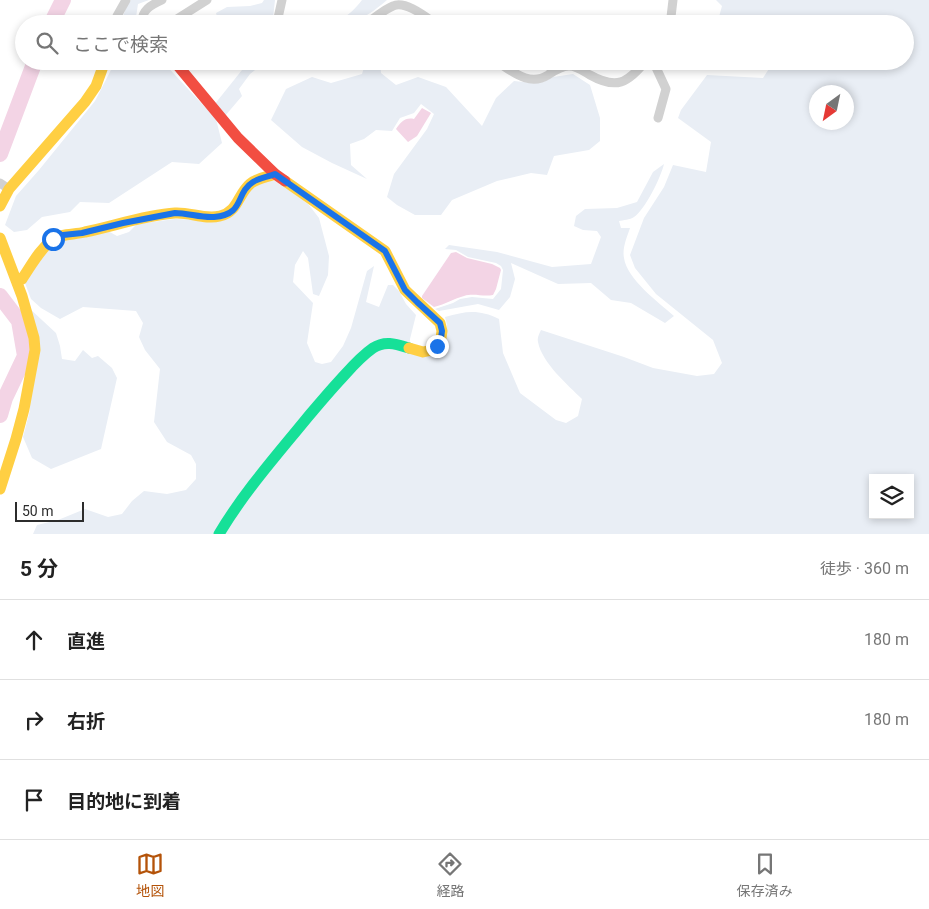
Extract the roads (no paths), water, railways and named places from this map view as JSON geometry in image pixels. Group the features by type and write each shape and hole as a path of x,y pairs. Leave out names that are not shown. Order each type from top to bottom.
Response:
{"street":[{"path":"118,15 126,0"},
{"path":"143,15 148,6 162,0"},
{"path":"183,15 207,0"},
{"path":"279,15 282,0"},
{"path":"671,15 673,0"},
{"path":"379,15 394,5 405,6 422,15"},
{"path":"0,206 3,185 85,102 96,86 102,70"},
{"path":"181,70 238,138 275,174 385,251 405,290 440,323 442,331 437,346 432,350 423,352 392,343 382,344 373,348 354,364 256,480 234,509 219,534"},
{"path":"510,70 526,79 539,80 556,70"},
{"path":"582,70 608,83 621,82 638,70"},
{"path":"657,70 666,88 658,118"},
{"path":"17,282 22,279 44,248 53,239 63,235 82,233 175,213 211,218 230,214 246,188 252,182 275,174"},
{"path":"0,238 17,282 34,338 35,350 24,409 0,489"}],"waterway":[{"path":"56,15 63,0"},
{"path":"0,154 32,70"},
{"path":"0,296 19,321 25,356 5,398 0,415"}]}
